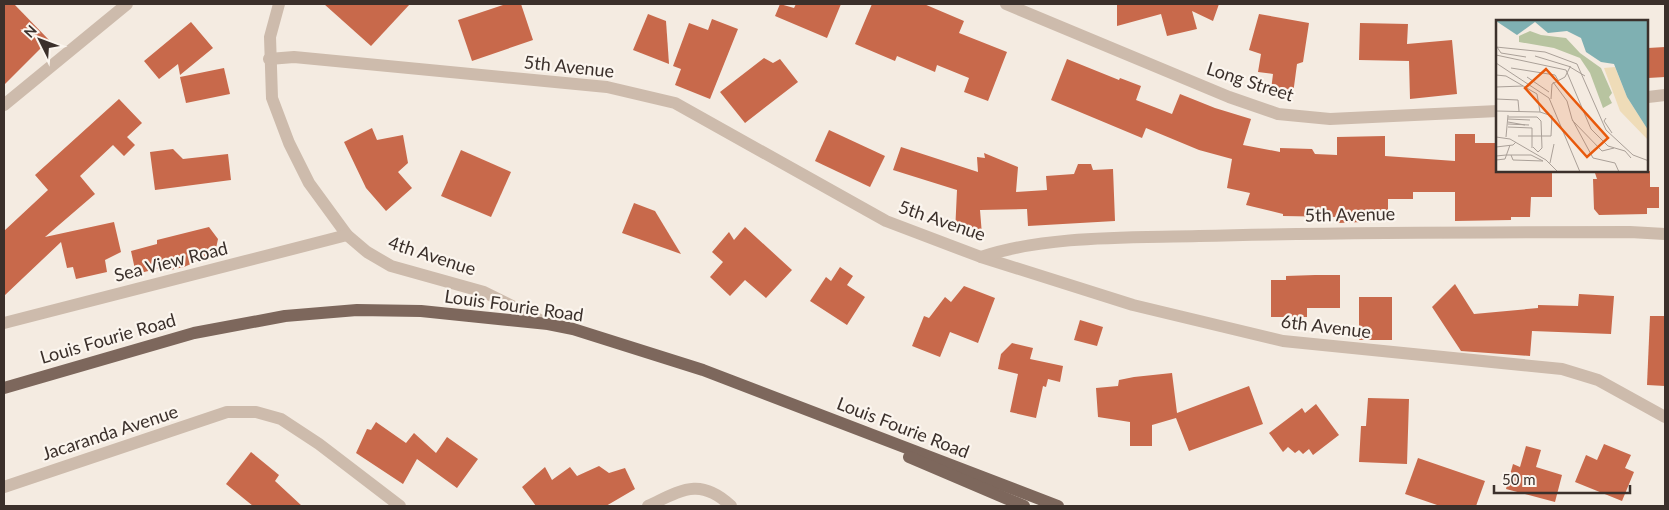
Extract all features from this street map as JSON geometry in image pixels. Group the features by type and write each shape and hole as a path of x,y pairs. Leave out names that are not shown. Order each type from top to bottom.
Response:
{"main road":[{"name":"Louis Fourie Road","path":"4,388 194,332 285,316 356,310 421,311 548,324 573,329 703,370 1058,506"},
{"path":"703,370 1024,506"}],"street":[{"path":"4,105 127,4"},
{"name":"4th Avenue","path":"279,4 270,37 269,59 272,98 288,143 309,183 348,236 367,252 391,266 484,292 548,324"},
{"name":"Long Street","path":"1006,4 1228,97 1278,114 1330,119 1496,111"},
{"name":"5th Avenue","path":"269,59 294,57 607,87 675,102 886,221 981,258 1007,249 1053,243 1157,238 1334,232 1630,232 1665,234"},
{"path":"1649,97 1665,95"},
{"name":"Sea View Road","path":"4,323 348,236"},
{"name":"6th Avenue","path":"981,258 1134,305 1283,341 1562,369 1598,380 1665,417"},
{"name":"Jacaranda Avenue","path":"4,487 227,412 256,412 281,419 319,444 400,506"},
{"path":"648,506 682,490 696,487 712,492 731,506"}],"building":[{"path":"4,4 14,4 49,40 4,85"},
{"path":"324,4 410,4 371,46"},
{"path":"506,4 521,4 533,40 472,61 458,20"},
{"path":"780,4 794,8 796,4 841,4 827,38 775,16"},
{"path":"872,4 924,4 964,21 959,33 1007,52 988,101 964,92 969,78 937,65 935,72 897,56 895,61 855,44"},
{"path":"1117,4 1219,4 1213,21 1192,11 1197,29 1167,36 1161,14 1117,26"},
{"path":"648,14 666,21 669,64 633,50"},
{"path":"1259,14 1309,23 1303,62 1297,64 1293,94 1271,90 1273,74 1258,72 1261,54 1249,50"},
{"path":"712,19 738,29 710,99 675,85 681,69 673,66 689,23 708,30"},
{"path":"191,22 213,48 180,75 178,64 159,79 144,61"},
{"path":"1360,23 1408,24 1407,44 1452,40 1457,94 1410,99 1409,61 1359,60"},
{"path":"1665,47 1665,77 1649,78 1649,48"},
{"path":"764,58 773,63 780,59 798,82 745,123 720,92"},
{"path":"1067,59 1119,80 1120,78 1141,86 1136,100 1172,114 1180,94 1215,108 1251,119 1243,145 1280,152 1280,148 1312,149 1315,154 1337,155 1337,137 1385,136 1385,156 1455,161 1455,134 1475,134 1475,143 1496,143 1496,172 1552,172 1552,197 1531,197 1530,217 1511,217 1511,220 1455,221 1455,192 1413,192 1413,199 1388,199 1388,221 1338,223 1338,217 1283,216 1283,214 1246,205 1250,193 1227,188 1232,159 1199,150 1146,128 1142,138 1051,100"},
{"path":"224,68 230,94 186,103 180,77"},
{"path":"119,99 142,123 127,137 135,145 124,156 113,145 80,176 95,194 45,237 114,222 121,252 105,260 107,272 76,279 73,267 67,268 61,242 4,296 4,231 48,190 35,175"},
{"path":"372,128 377,140 403,135 408,163 398,172 412,188 386,211 366,188 344,142"},
{"path":"829,130 885,156 870,187 815,161"},
{"path":"901,147 978,172 977,157 985,158 984,153 1018,167 1016,192 1047,190 1046,176 1074,174 1078,164 1091,164 1093,170 1113,169 1115,221 1028,226 1027,209 980,210 982,235 955,233 957,190 893,170"},
{"path":"173,149 183,159 228,154 231,180 155,190 150,152"},
{"path":"461,150 511,172 491,217 441,196"},
{"path":"1649,171 1650,187 1659,187 1659,208 1647,208 1647,214 1599,215 1594,209 1593,179 1597,179 1595,173"},
{"path":"634,203 655,211 681,254 622,233"},
{"path":"209,227 218,239 215,253 184,267 170,270 169,266 136,274 131,251 157,244 157,240"},
{"path":"745,227 792,270 766,298 745,280 730,296 710,277 723,262 712,252 729,232 734,240"},
{"path":"840,267 853,276 847,285 865,297 847,325 810,301 826,277 831,281"},
{"path":"1340,275 1340,308 1307,308 1307,317 1271,317 1271,280 1286,280 1286,276"},
{"path":"1455,284 1474,314 1538,308 1538,305 1578,306 1579,294 1614,296 1611,334 1532,331 1530,356 1461,351 1432,307"},
{"path":"964,286 995,298 978,343 950,332 940,357 912,346 924,316 929,318 945,297 951,302"},
{"path":"1359,297 1392,297 1392,340 1359,340"},
{"path":"1650,316 1665,316 1665,386 1647,385"},
{"path":"1080,320 1103,327 1097,346 1074,340"},
{"path":"1012,343 1033,348 1030,359 1063,366 1060,382 1048,379 1046,387 1043,386 1036,418 1010,412 1018,374 998,369 1001,354"},
{"path":"1172,373 1177,413 1249,386 1263,424 1189,451 1176,418 1152,425 1152,446 1130,446 1130,422 1098,417 1096,388 1118,386 1119,380 1134,377"},
{"path":"1368,398 1409,399 1407,464 1359,462 1361,426 1366,426"},
{"path":"1316,404 1339,435 1313,455 1309,449 1303,454 1299,450 1295,453 1288,447 1283,452 1269,433 1302,408 1305,413"},
{"path":"376,422 406,443 414,433 436,453 447,437 478,459 457,488 417,459 403,484 356,453 367,429 371,430"},
{"path":"1604,444 1631,455 1625,468 1634,472 1622,501 1575,482 1586,455 1597,460"},
{"path":"1526,446 1541,450 1536,467 1562,475 1555,502 1506,489 1513,464 1520,467"},
{"path":"251,452 279,475 275,481 302,506 253,506 226,484"},
{"path":"1418,458 1485,481 1476,506 1440,506 1405,494"},
{"path":"599,466 609,473 625,468 635,489 606,506 536,506 522,487 545,467 552,480 570,467 577,476"}]}
